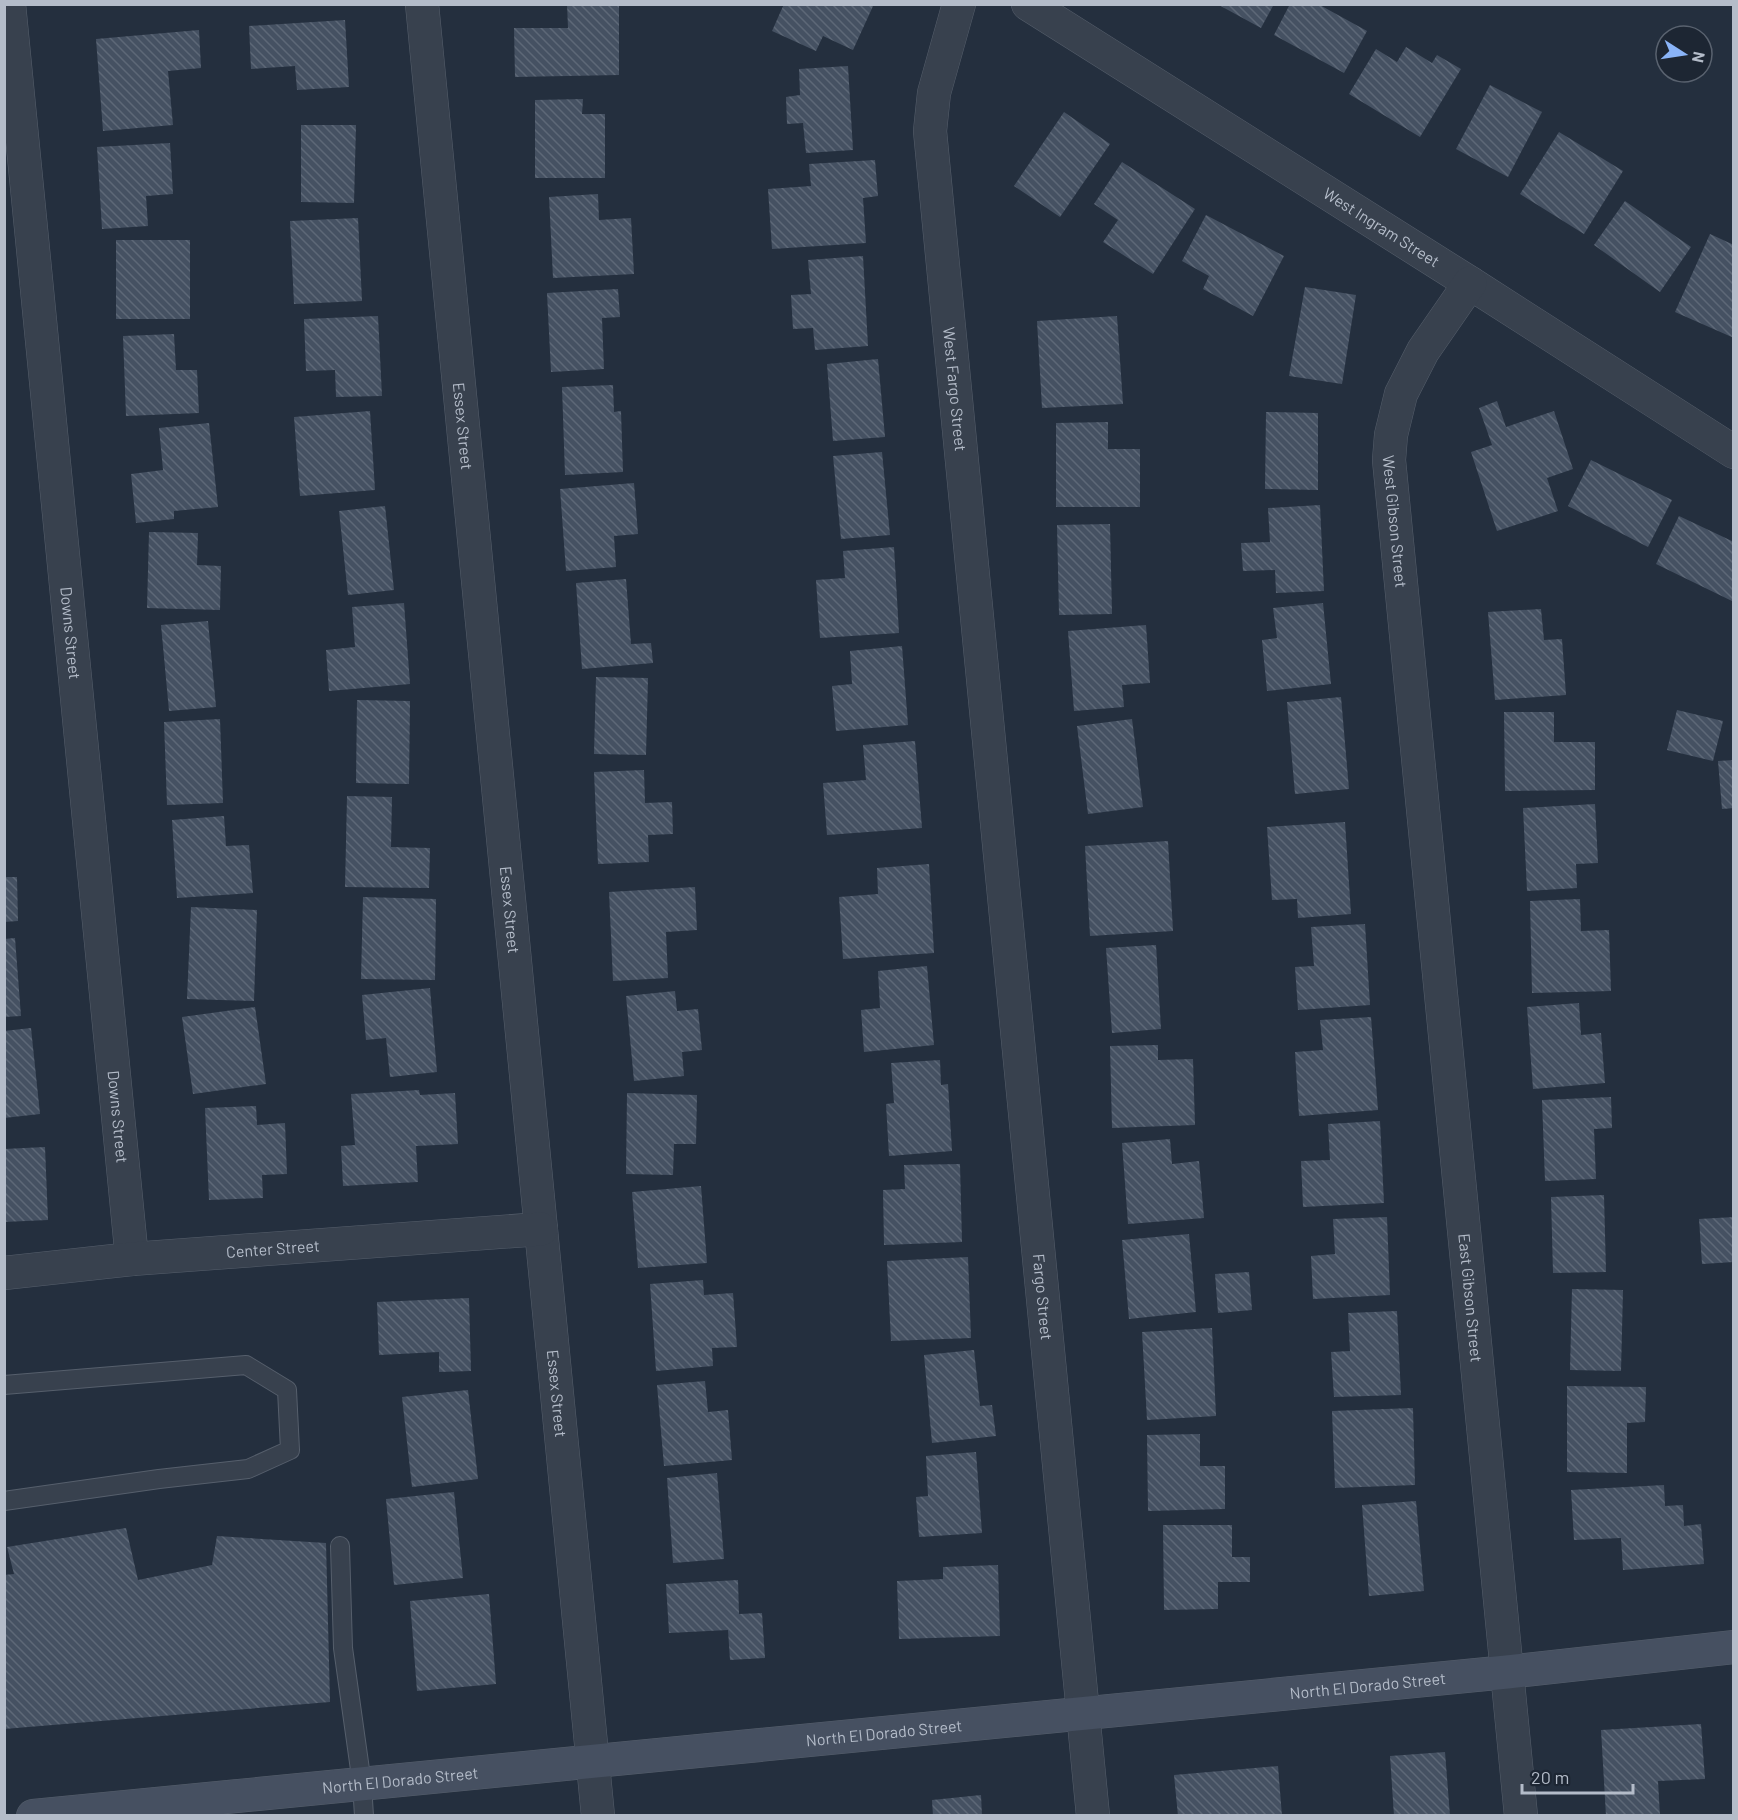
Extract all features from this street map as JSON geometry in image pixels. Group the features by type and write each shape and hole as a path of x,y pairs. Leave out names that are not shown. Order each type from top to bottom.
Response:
{"main road":[{"name":"North El Dorado Street","path":"33,1815 1507,1672 1734,1647"}],"street":[{"name":"Downs Street","path":"9,4 132,1259"},
{"name":"Essex Street","path":"422,4 598,1815"},
{"name":"West Fargo Street","path":"958,4 934,93 930,131 991,777"},
{"name":"West Ingram Street","path":"1028,4 1734,452"},
{"name":"West Gibson Street","path":"1419,778 1389,460 1391,435 1401,393 1423,351 1470,283"},
{"name":"Fargo Street","path":"991,777 1094,1815"},
{"name":"East Gibson Street","path":"1419,778 1521,1815"},
{"name":"Center Street","path":"4,1273 132,1259 540,1229"}],"lane":[{"path":"4,1385 246,1365 287,1390 290,1450 248,1469 4,1501"},
{"path":"340,1545 343,1648 362,1784 364,1815"}],"building":[{"path":"567,4 619,4 619,75 515,77 514,28 568,28"},
{"path":"784,4 874,4 853,50 823,36 816,51 772,31"},
{"path":"1217,4 1274,4 1261,28"},
{"path":"1290,4 1318,4 1367,31 1344,73 1274,35"},
{"path":"345,20 349,87 297,90 295,66 251,69 249,26"},
{"path":"199,30 201,68 168,71 173,125 103,131 96,39"},
{"path":"1406,47 1432,63 1437,55 1461,69 1420,137 1349,94 1376,49 1397,62"},
{"path":"848,66 853,150 806,153 803,123 787,124 786,97 800,95 799,69"},
{"path":"1490,85 1542,112 1508,177 1456,149"},
{"path":"583,99 582,114 605,114 605,178 535,178 535,100"},
{"path":"1064,112 1110,144 1060,217 1014,186"},
{"path":"301,125 356,125 354,203 301,202"},
{"path":"1559,132 1623,171 1584,234 1520,194"},
{"path":"170,143 173,194 146,196 148,226 102,229 97,147"},
{"path":"875,160 878,196 863,198 866,243 772,249 768,189 811,186 809,164"},
{"path":"1122,162 1195,209 1153,274 1103,242 1118,220 1094,204"},
{"path":"598,194 599,220 631,218 634,274 553,278 549,197"},
{"path":"1625,201 1691,247 1660,292 1594,245"},
{"path":"1206,215 1284,256 1253,316 1203,289 1209,276 1182,261"},
{"path":"358,218 362,301 294,304 290,221"},
{"path":"1710,234 1734,245 1734,338 1675,312"},
{"path":"116,240 190,240 190,319 116,319"},
{"path":"863,256 868,346 815,350 813,328 793,329 791,295 811,294 808,260"},
{"path":"1305,287 1356,295 1342,384 1289,376"},
{"path":"618,289 620,317 602,318 604,369 551,372 547,293"},
{"path":"378,316 382,396 336,397 335,370 306,371 304,319"},
{"path":"1117,316 1123,404 1042,408 1037,321"},
{"path":"174,334 176,370 197,370 199,413 126,416 123,336"},
{"path":"878,359 885,437 833,441 827,364"},
{"path":"613,385 614,412 621,411 623,472 565,475 562,387"},
{"path":"1497,401 1506,427 1554,411 1573,469 1547,478 1558,511 1497,531 1471,452 1492,445 1479,408"},
{"path":"370,411 375,490 300,496 294,417"},
{"path":"1266,412 1318,413 1318,490 1265,489"},
{"path":"1108,422 1108,449 1140,449 1140,507 1056,507 1056,423"},
{"path":"209,423 218,507 174,511 174,519 136,523 131,474 163,470 159,428"},
{"path":"882,452 890,535 841,539 833,456"},
{"path":"1591,460 1672,500 1648,547 1568,506"},
{"path":"634,483 638,534 614,536 616,567 566,571 560,489"},
{"path":"1320,505 1324,591 1276,593 1275,570 1243,571 1241,543 1270,542 1268,508"},
{"path":"385,506 394,590 348,595 339,511"},
{"path":"1679,516 1734,542 1734,602 1656,564"},
{"path":"1110,524 1112,614 1059,615 1057,525"},
{"path":"149,532 198,533 197,565 221,566 220,610 147,608"},
{"path":"894,547 899,633 820,638 816,580 845,578 843,551"},
{"path":"626,579 631,644 651,643 653,663 582,669 576,583"},
{"path":"404,603 410,684 329,691 326,650 355,647 352,607"},
{"path":"1323,603 1331,684 1267,691 1262,640 1277,638 1273,608"},
{"path":"1541,609 1544,640 1562,639 1566,695 1495,700 1488,612"},
{"path":"208,621 216,707 169,711 161,625"},
{"path":"1146,625 1150,683 1122,685 1124,707 1074,711 1068,631"},
{"path":"902,646 908,725 836,731 832,686 852,684 850,651"},
{"path":"596,677 648,678 646,755 594,754"},
{"path":"1341,697 1349,789 1295,794 1287,702"},
{"path":"357,700 410,701 409,784 356,783"},
{"path":"1677,710 1723,721 1713,761 1667,750"},
{"path":"1504,712 1554,712 1554,742 1595,742 1595,790 1505,791"},
{"path":"220,719 223,803 167,805 164,722"},
{"path":"1132,719 1143,807 1088,814 1077,726"},
{"path":"915,741 922,828 827,835 823,783 866,780 863,745"},
{"path":"1734,760 1734,808 1722,809 1718,761"},
{"path":"644,770 645,803 672,802 673,834 648,835 649,862 598,864 594,772"},
{"path":"347,796 392,797 391,847 430,848 429,888 345,887"},
{"path":"1595,804 1598,863 1576,864 1577,888 1527,891 1523,808"},
{"path":"224,816 226,846 249,845 253,893 177,898 172,820"},
{"path":"1345,822 1351,914 1298,918 1297,899 1272,900 1267,827"},
{"path":"1168,841 1173,931 1090,936 1085,846"},
{"path":"929,864 934,953 843,959 839,897 878,894 877,868"},
{"path":"4,877 17,877 18,921 4,922"},
{"path":"695,887 697,930 666,932 668,978 613,981 609,892"},
{"path":"363,897 436,899 435,980 361,979"},
{"path":"1580,899 1581,931 1609,930 1611,991 1532,993 1530,901"},
{"path":"191,907 257,910 254,1001 187,999"},
{"path":"1365,924 1370,1005 1298,1010 1295,967 1314,966 1311,927"},
{"path":"15,938 21,1016 4,1017 4,939"},
{"path":"1156,945 1161,1029 1112,1033 1106,948"},
{"path":"927,966 934,1045 864,1052 861,1010 880,1008 878,971"},
{"path":"430,988 437,1072 390,1077 386,1038 366,1040 362,995"},
{"path":"675,991 677,1011 698,1009 702,1050 682,1052 684,1076 634,1081 626,996"},
{"path":"1579,1003 1581,1035 1601,1033 1605,1083 1533,1089 1527,1007"},
{"path":"255,1007 266,1084 193,1094 182,1017"},
{"path":"1371,1017 1378,1110 1299,1116 1295,1052 1323,1050 1320,1020"},
{"path":"31,1028 40,1114 4,1118 4,1031"},
{"path":"1158,1045 1158,1060 1193,1059 1195,1125 1112,1128 1110,1046"},
{"path":"940,1060 941,1085 948,1084 952,1151 889,1156 886,1104 894,1103 891,1063"},
{"path":"419,1090 420,1095 455,1093 458,1144 416,1146 418,1182 343,1186 341,1146 355,1145 351,1094"},
{"path":"627,1093 697,1095 696,1144 674,1144 673,1175 626,1174"},
{"path":"1611,1097 1612,1128 1594,1129 1596,1179 1545,1181 1542,1100"},
{"path":"256,1106 257,1125 285,1123 287,1174 262,1175 263,1198 209,1200 205,1108"},
{"path":"1380,1121 1384,1203 1303,1207 1301,1161 1330,1160 1328,1124"},
{"path":"1170,1139 1172,1164 1199,1161 1204,1218 1128,1224 1122,1143"},
{"path":"45,1147 48,1220 4,1222 4,1149"},
{"path":"960,1164 962,1242 884,1245 883,1190 905,1189 904,1165"},
{"path":"701,1186 707,1263 638,1268 632,1192"},
{"path":"1604,1195 1606,1272 1553,1273 1551,1197"},
{"path":"1387,1217 1390,1295 1313,1299 1311,1256 1335,1254 1333,1219"},
{"path":"1734,1217 1734,1262 1702,1264 1699,1219"},
{"path":"1189,1234 1196,1312 1129,1319 1122,1240"},
{"path":"968,1257 971,1338 891,1341 887,1261"},
{"path":"1249,1272 1252,1310 1218,1313 1215,1274"},
{"path":"703,1280 704,1295 733,1293 737,1347 712,1348 713,1366 656,1371 650,1284"},
{"path":"1572,1289 1623,1290 1621,1371 1570,1370"},
{"path":"469,1298 471,1371 439,1372 439,1352 379,1355 377,1302"},
{"path":"1397,1311 1401,1395 1334,1397 1331,1352 1350,1351 1348,1313"},
{"path":"1212,1328 1216,1416 1147,1420 1142,1332"},
{"path":"974,1350 980,1406 992,1405 996,1436 932,1443 924,1355"},
{"path":"705,1381 708,1412 728,1410 732,1460 664,1466 657,1385"},
{"path":"1567,1386 1646,1387 1645,1422 1627,1423 1627,1473 1567,1472"},
{"path":"468,1390 478,1479 412,1487 402,1397"},
{"path":"1413,1408 1415,1485 1335,1488 1332,1411"},
{"path":"1200,1434 1200,1466 1225,1466 1225,1509 1148,1511 1147,1435"},
{"path":"976,1452 982,1533 919,1537 916,1497 928,1496 926,1456"},
{"path":"717,1473 724,1559 673,1563 667,1478"},
{"path":"1664,1485 1665,1506 1683,1505 1684,1526 1701,1524 1704,1564 1623,1570 1621,1538 1574,1540 1571,1490"},
{"path":"454,1492 463,1578 394,1585 386,1499"},
{"path":"1416,1501 1424,1591 1369,1596 1362,1505"},
{"path":"1163,1525 1232,1525 1232,1557 1250,1557 1250,1582 1218,1582 1218,1609 1164,1610"},
{"path":"126,1528 138,1580 212,1565 217,1536 326,1543 330,1702 4,1729 4,1575 14,1574 7,1547"},
{"path":"998,1565 1000,1636 899,1639 897,1581 943,1579 943,1567"},
{"path":"738,1580 739,1614 762,1613 765,1658 730,1660 728,1630 669,1633 666,1584"},
{"path":"489,1594 496,1684 417,1691 410,1601"},
{"path":"1701,1724 1705,1779 1658,1781 1660,1816 1606,1816 1601,1730"},
{"path":"1445,1752 1450,1816 1394,1816 1390,1756"},
{"path":"1278,1766 1282,1816 1178,1816 1174,1775"},
{"path":"981,1795 982,1816 933,1816 932,1800"}]}
